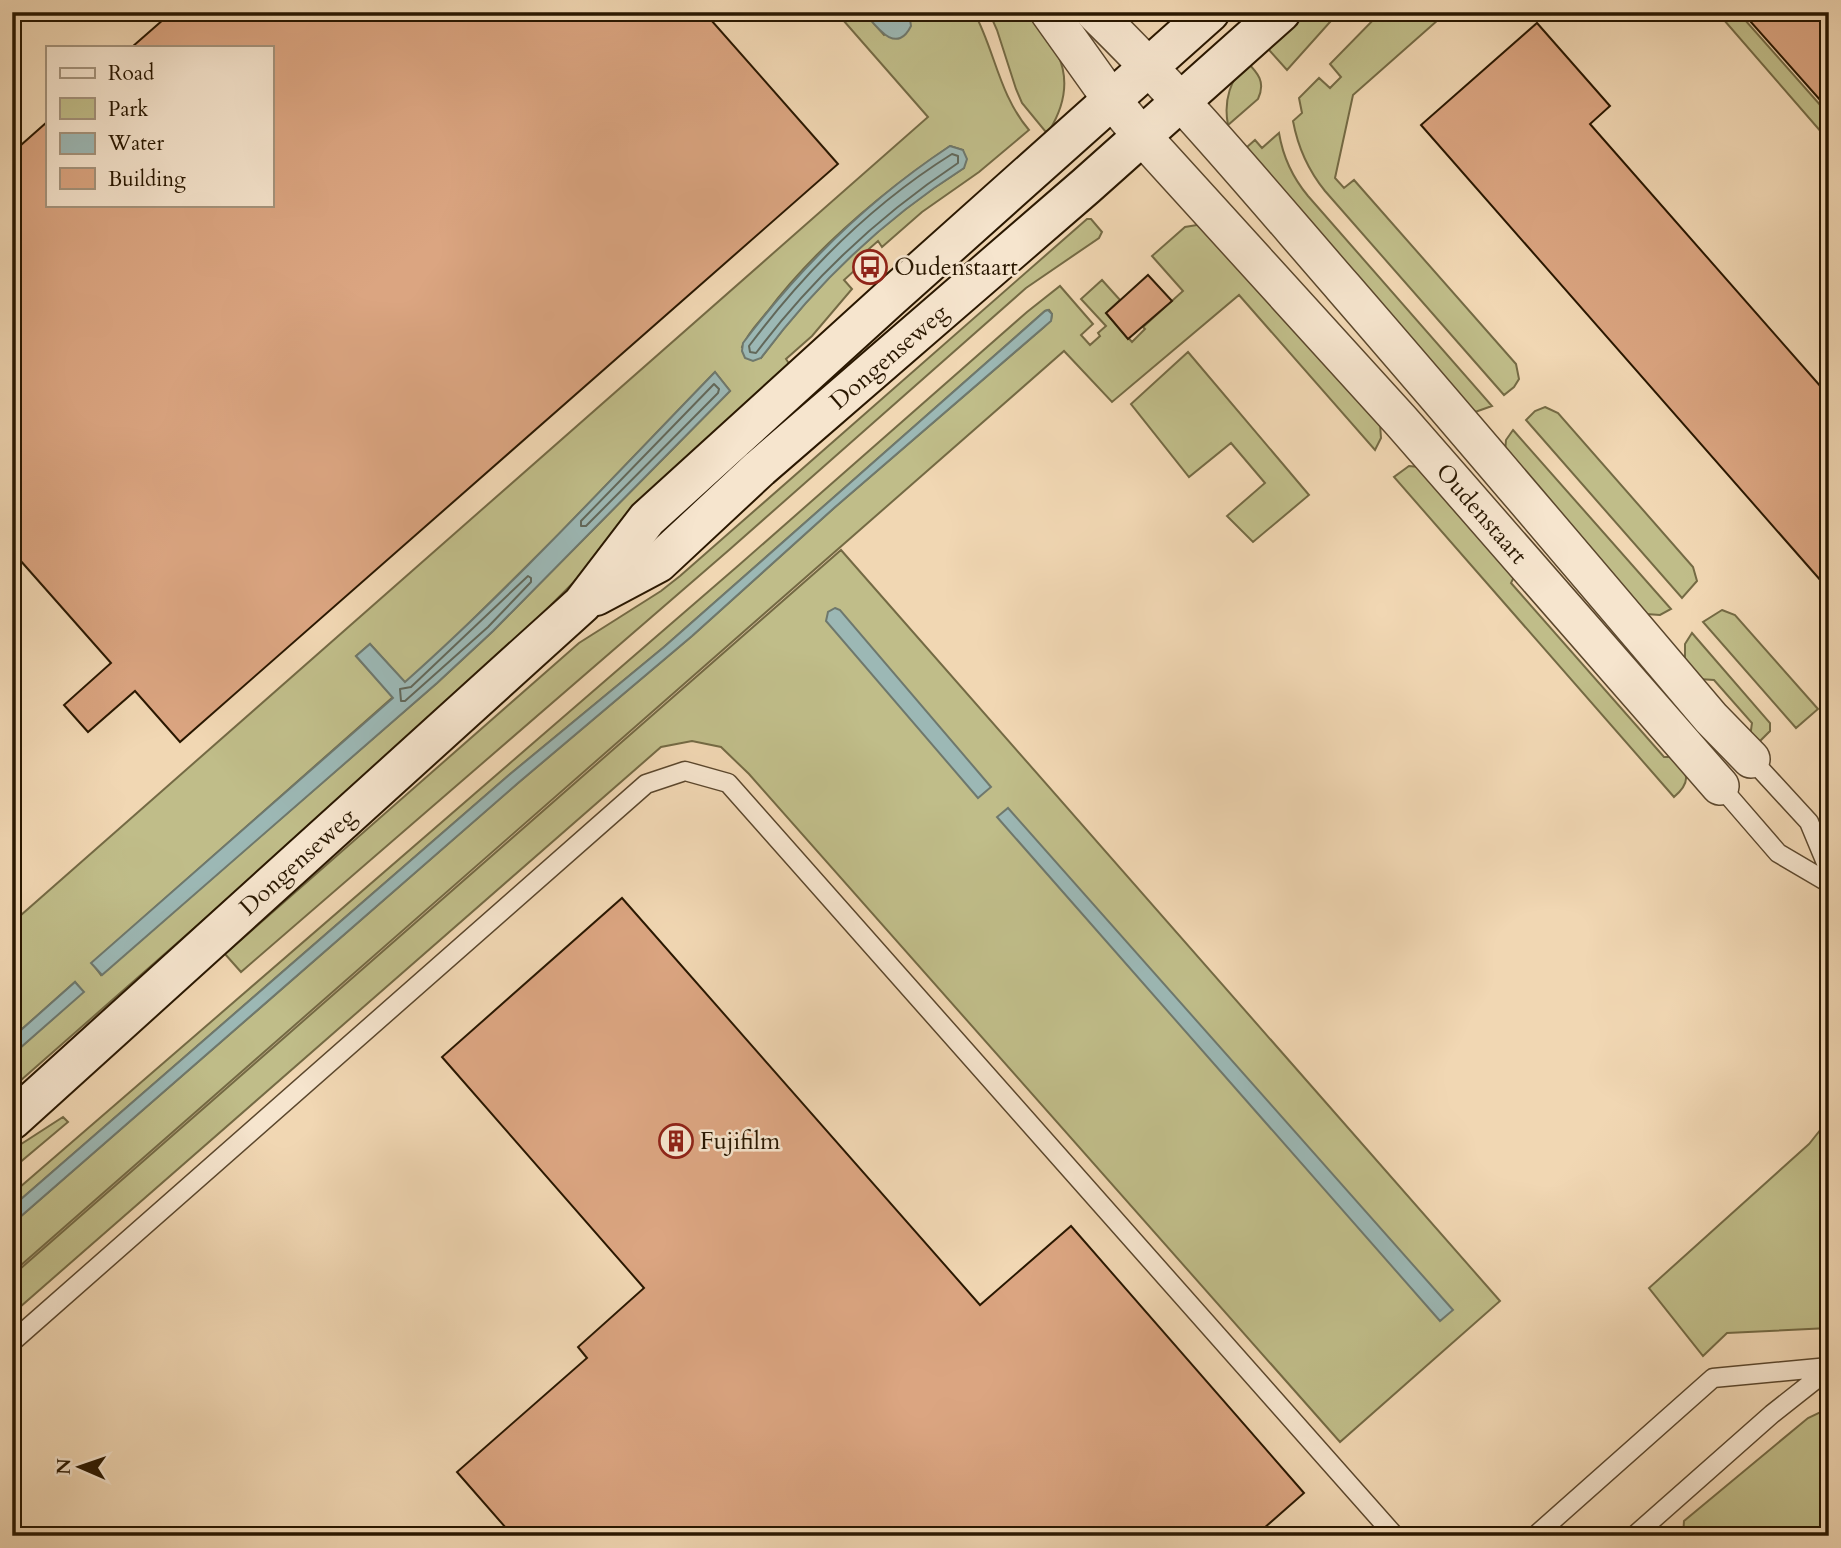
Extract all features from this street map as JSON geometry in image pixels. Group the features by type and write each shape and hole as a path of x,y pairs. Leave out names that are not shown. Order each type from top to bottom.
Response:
{"street":[{"name":"Oudenstaart","path":"1049,12 1111,99 1141,135 1401,421 1720,786"},
{"name":"Oudenstaart","path":"1094,12 1149,66 1217,142 1711,718 1751,759"},
{"name":"Dongenseweg","path":"12,1120 582,604 647,519 1210,12"},
{"name":"Dongenseweg","path":"582,604 658,562 760,468 1086,187 1281,12"}],"lane":[{"name":"Oudenstaart","path":"1751,759 1809,822 1829,870"},
{"path":"12,1342 646,784 685,771 728,783 1395,1536"},
{"name":"Oudenstaart","path":"1720,786 1778,853 1829,883"},
{"path":"1535,1536 1713,1378 1829,1368"},
{"path":"1634,1536 1829,1368"}],"green space":[{"path":"836,12 864,12 884,35 911,15 909,12 974,12 1004,88 1029,130 979,172 922,212 882,247 878,241 862,255 866,260 844,280 852,289 812,336 786,359 790,365 531,625 348,793 12,1088 12,1055 83,992 75,982 12,1038 12,923 928,117","holes":["950,146 963,150 964,168 879,230 805,303 761,358 742,347 786,288 829,243 899,182","715,372 730,391 493,631 437,683 101,975 92,963 393,697 356,656 370,644 405,683 559,534"]},
{"path":"989,12 1029,12 1051,40 1063,68 1064,83 1058,114 1049,131 1045,131 1022,103"},
{"path":"1296,12 1339,12 1287,70 1262,42"},
{"path":"1381,12 1447,12 1353,95 1335,178 1344,188 1354,180 1516,364 1519,379 1504,395 1325,191 1304,158 1298,140 1293,121 1302,113 1299,98 1319,78 1330,88 1341,77 1330,64"},
{"path":"1717,12 1738,12 1829,115 1829,141"},
{"path":"1246,61 1260,78 1260,93 1258,99 1228,125 1230,91"},
{"path":"1279,133 1286,159 1303,189 1492,406 1475,412 1239,154 1255,140 1262,148"},
{"path":"1087,219 1091,219 1102,232 1099,238 1026,288 729,550 241,972 225,954 579,643 680,576"},
{"path":"1203,224 1380,424 1381,438 1375,450 1239,295 1112,402 1064,351 12,1273 12,1224 518,783 692,636 834,508 1044,327 1051,320 1052,314 1049,310 664,647 509,775 12,1207 12,1194 1060,286 1093,324 1081,335 1090,345 1106,326 1081,299 1102,280 1120,300 1106,313 1132,342 1145,329 1143,327 1183,291 1152,256 1185,227"},
{"path":"1188,352 1309,495 1253,542 1227,516 1265,483 1231,443 1189,477 1131,404"},
{"path":"1545,407 1558,413 1693,567 1697,581 1682,598 1526,420 1535,411"},
{"path":"1513,430 1671,609 1660,615 1646,614 1505,453 1506,440"},
{"path":"1409,466 1419,467 1514,577 1511,583 1664,757 1671,753 1686,775 1684,785 1674,797 1394,477"},
{"path":"841,550 1500,1301 1340,1442 749,774 721,747 692,741 661,747 12,1314 12,1276"},
{"path":"1722,610 1735,615 1818,709 1796,728 1703,622"},
{"path":"1692,633 1770,723 1770,731 1757,744 1750,737 1752,723 1714,680 1699,679 1685,663 1685,644"},
{"path":"63,1117 68,1122 12,1169 12,1150"},
{"path":"1829,1119 1829,1328 1727,1333 1703,1356 1649,1288 1809,1144"},
{"path":"1829,1408 1829,1536 1683,1536 1684,1521 1808,1418"}],"water":[{"path":"864,12 909,12 911,26 905,35 899,38 886,36"},
{"path":"950,146 963,150 967,159 964,168 906,209 854,254 805,304 761,358 753,361 745,358 743,343 765,314 838,235 891,189"},
{"path":"1048,310 1052,314 1051,321 834,508 692,636 518,783 12,1224 12,1207 509,775 664,647"},
{"path":"715,372 730,391 493,631 102,975 91,963 393,698 356,656 370,644 405,682 524,569"},
{"path":"835,608 840,610 991,787 978,798 826,621 828,612"},
{"path":"1008,808 1453,1310 1440,1321 997,817"},
{"path":"75,982 84,992 12,1055 12,1038"}],"building":[{"path":"172,12 704,12 838,164 180,742 135,691 88,732 64,705 111,663 12,551 12,153 46,123 46,206 273,206 273,46 133,46"},
{"path":"1742,12 1829,12 1829,110"},
{"path":"1537,23 1610,106 1590,124 1829,396 1829,590 1421,125"},
{"path":"1148,275 1172,301 1128,339 1106,313"},
{"name":"Fujifilm","path":"622,898 980,1305 1071,1226 1304,1493 1255,1536 513,1536 457,1472 587,1358 578,1347 644,1288 442,1057"}],"place":[{"name":"Oudenstaart","path":"870,267"},
{"name":"Fujifilm","path":"676,1141"}]}
